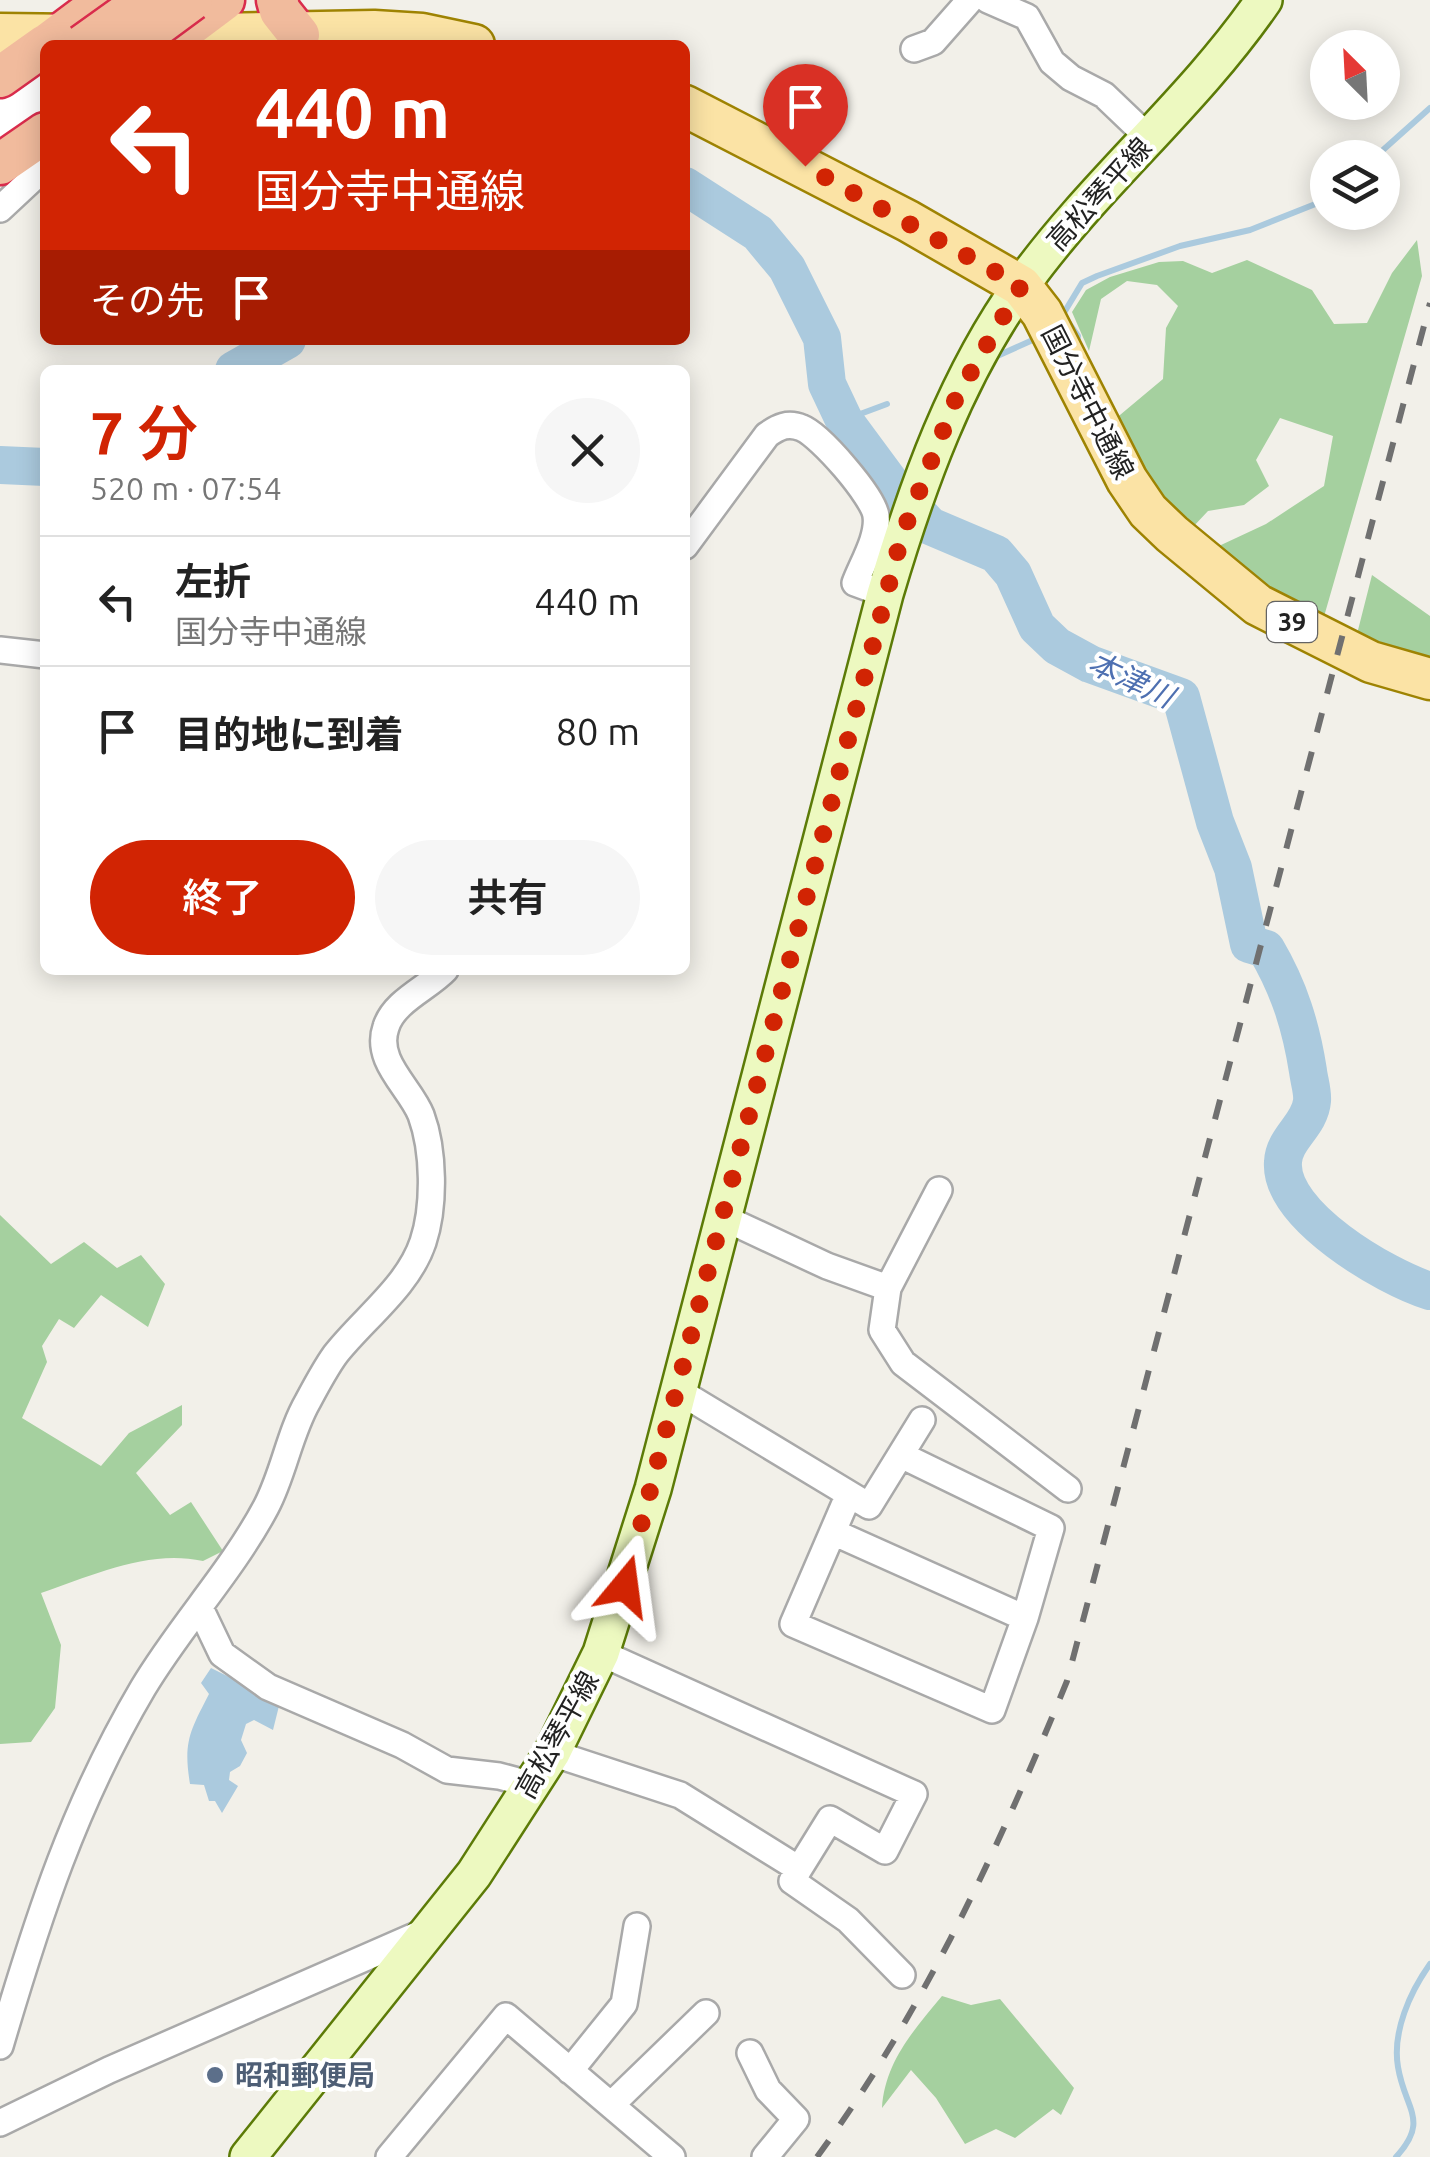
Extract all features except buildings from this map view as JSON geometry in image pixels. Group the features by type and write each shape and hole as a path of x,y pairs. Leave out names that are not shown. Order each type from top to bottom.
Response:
{"highway":[{"path":"60,40 106,0"},
{"path":"62,40 146,0"},
{"path":"144,40 178,27 224,0"},
{"path":"277,0 280,11 299,35"},
{"path":"0,77 40,53"},
{"path":"0,102 40,75"},
{"path":"0,136 40,109"},
{"path":"0,164 40,136"}],"main road":[{"name":"高松琴平線","path":"248,2157 474,1874 552,1753 602,1653 653,1488 885,594 920,482 977,357 1021,286 1150,138 1257,3"},
{"path":"74,40 178,27 248,40 406,33 446,40"},
{"path":"0,34 44,40"},
{"name":"国分寺中通線","path":"690,109 908,221 1021,286 1042,313 1127,480 1148,510 1172,534 1258,605 1371,662 1430,678"}],"street":[{"path":"914,49 933,42 970,0"},
{"path":"988,0 1016,5 1032,21 1052,62 1104,96 1150,138"},
{"path":"0,210 40,172"},
{"path":"690,539 767,434 781,425 800,426 814,435 871,500 876,530 855,582 885,594"},
{"path":"0,650 40,654"},
{"path":"0,2046 58,1864 90,1782 145,1685 267,1506 306,1404 334,1356 385,1300 423,1242 432,1166 428,1138 419,1110 396,1076 384,1047 386,1026 397,1009 440,975"},
{"path":"940,1190 888,1288 882,1330 903,1363 1068,1489"},
{"path":"722,1217 827,1266 888,1288"},
{"path":"676,1390 869,1506 922,1420"},
{"path":"849,1494 793,1624 992,1710 1025,1618 1051,1528 901,1455"},
{"path":"833,1532 1025,1618"},
{"path":"200,1608 222,1654 268,1687 402,1745 447,1770 499,1776 533,1785"},
{"path":"602,1653 914,1794 885,1850 830,1819 792,1881 848,1920 902,1975"},
{"path":"552,1753 680,1796 799,1869"},
{"path":"570,2070 624,2004 637,1926"},
{"path":"0,2123 109,2070 428,1931"},
{"path":"611,2104 706,2013"},
{"path":"389,2157 506,2016 672,2157"},
{"path":"750,2053 768,2090 796,2119 765,2157"}],"green space":[{"path":"1417,240 1422,276 1323,620 1206,552 1266,524 1324,486 1333,436 1280,418 1256,460 1269,486 1244,505 1208,511 1192,528 1160,500 1114,420 1163,379 1166,328 1178,306 1157,285 1127,281 1101,299 1089,351 1072,312 1086,290 1110,277 1159,262 1183,261 1212,273 1247,260 1312,290 1334,324 1367,323 1392,273"},
{"path":"1372,575 1430,616 1430,663 1357,634"},
{"path":"0,1215 51,1264 84,1242 117,1268 141,1255 165,1284 148,1327 101,1295 74,1328 59,1319 42,1346 47,1362 22,1418 101,1466 129,1433 182,1405 182,1425 136,1473 170,1515 191,1502 223,1551 203,1561 142,1561 41,1593 61,1645 55,1708 31,1742 0,1744"},
{"path":"942,1996 971,2005 1000,1999 1074,2088 1061,2115 1053,2109 1015,2138 996,2129 965,2144 936,2098 911,2070 882,2108 895,2062"}],"water":[{"path":"211,1668 280,1702 273,1730 254,1720 246,1724 241,1740 247,1753 240,1766 230,1772 229,1780 238,1786 222,1813 215,1801 209,1801 204,1785 190,1784 187,1757 190,1737 209,1694 201,1683"}],"pier":[{"path":"40,56 40,124 0,152 0,84"}],"waterway":[{"path":"1394,140 1430,108"},
{"name":"本津川","path":"690,189 758,233 787,268 822,338 827,384 844,420 892,485 930,526 996,554 1013,574 1037,627 1057,646 1090,664 1181,697 1215,822 1233,868 1249,944 1266,949 1288,993 1302,1038 1312,1101 1307,1117 1284,1153 1286,1182 1298,1203 1338,1241 1387,1272 1430,1291"},
{"path":"1062,316 1082,283 1097,276 1180,246 1250,230 1310,206"},
{"path":"1066,319 1078,336 1077,343"},
{"path":"995,357 1035,339"},
{"name":"本津川","path":"243,365 278,345"},
{"path":"844,420 887,404"},
{"name":"本津川","path":"0,465 40,467"},
{"path":"1396,2157 1412,2133 1413,2124 1398,2067 1400,2026 1430,1964"}],"railway":[{"path":"817,2157 892,2044 957,1926 1067,1681 1430,303"}],"place":[{"name":"昭和郵便局","path":"215,2075"}],"route":[{"path":"625,1586 902,535 956,398 1021,286 805,166"}]}
